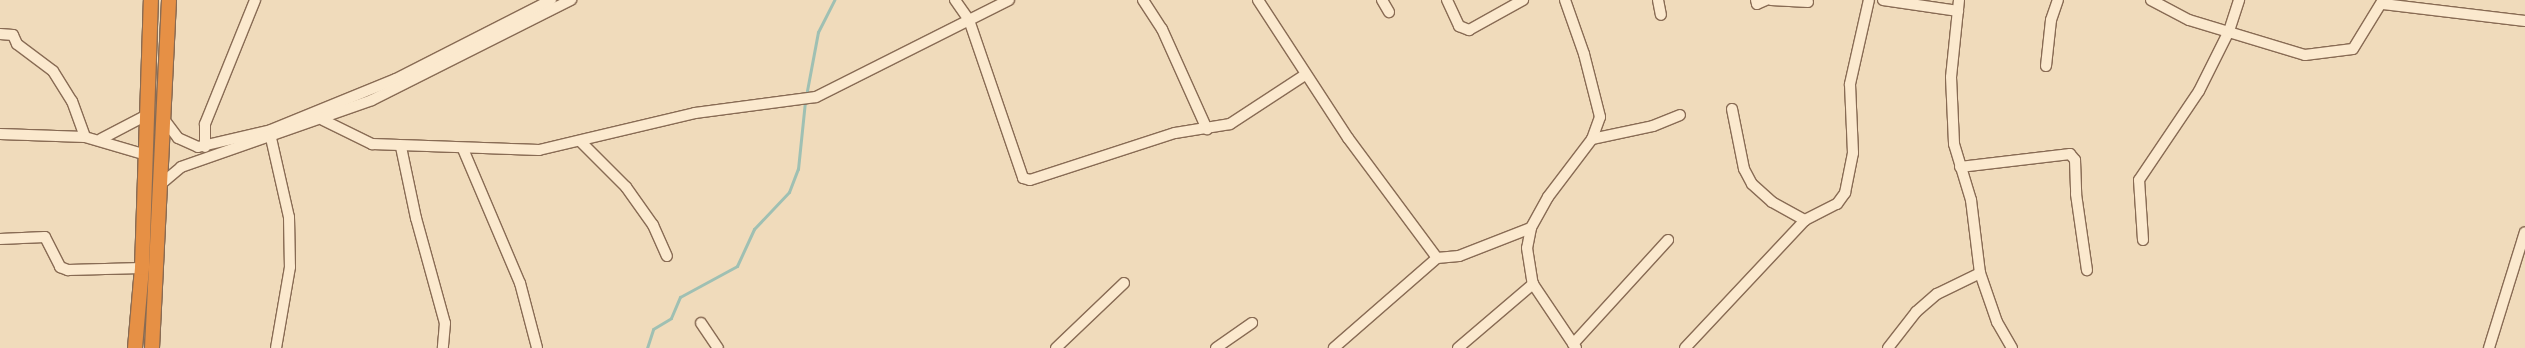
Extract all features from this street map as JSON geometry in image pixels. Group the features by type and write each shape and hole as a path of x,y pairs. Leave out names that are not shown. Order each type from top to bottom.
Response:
{"highway":[{"path":"135,348 142,268 151,0"},
{"path":"152,348 161,184 162,118 169,0"}],"street":[{"path":"205,147 205,124 255,0"},
{"path":"162,118 182,142 205,147 271,130 354,98 551,0"},
{"path":"161,184 182,167 323,120 427,74 571,0"},
{"path":"955,0 970,20 1023,178 1030,180 1150,140 1230,124 1305,75"},
{"path":"323,120 372,144 401,148 539,150 581,142 695,113 797,102 816,97 1009,0"},
{"path":"1143,0 1162,29 1207,129"},
{"path":"1258,0 1305,75 1437,258"},
{"path":"1382,0 1389,12"},
{"path":"1447,0 1459,26 1469,30 1523,0"},
{"path":"1565,0 1584,54 1600,117 1592,139 1548,197 1531,228 1527,248 1533,284 1574,346 1668,240"},
{"path":"1658,0 1661,15"},
{"path":"1756,0 1757,4 1766,0"},
{"path":"1771,0 1808,2"},
{"path":"1685,348 1805,220 1837,204 1845,193 1853,153 1850,84 1869,0"},
{"path":"1883,0 1958,11"},
{"path":"1959,0 1951,113 1954,144 1971,200 1980,273 1997,322 2012,348"},
{"path":"2046,66 2051,20 2058,0"},
{"path":"2150,0 2189,20 2229,31 2255,42 2305,55 2348,51 2358,44 2373,13 2383,2 2525,21"},
{"path":"2143,240 2139,180 2199,91 2229,31 2239,0"},
{"path":"0,34 13,35 17,44 53,70 72,101 85,137"},
{"path":"1732,109 1747,177 1772,202 1805,220"},
{"path":"101,139 147,115"},
{"path":"1592,139 1653,126 1680,115"},
{"path":"0,134 85,137 101,139 146,155"},
{"path":"271,138 289,217 290,268 276,348"},
{"path":"581,142 626,187 653,225 668,256"},
{"path":"401,148 416,218 445,323 443,348"},
{"path":"463,149 520,283 537,348"},
{"path":"1960,167 2070,154 2075,160 2076,194 2087,270"},
{"path":"1334,348 1437,258 1458,256 1531,228"},
{"path":"2489,348 2525,232"},
{"path":"0,239 45,237 60,267 68,270 142,268"},
{"path":"1888,348 1916,312 1937,294 1980,273"},
{"path":"1056,348 1124,283"},
{"path":"1458,348 1533,284"},
{"path":"701,323 718,348"},
{"path":"1216,348 1252,323"}],"waterway":[{"path":"806,96 818,32 834,0"},
{"path":"647,348 653,329 671,318 680,297 737,266 754,229 789,192 798,169 805,101"}]}
